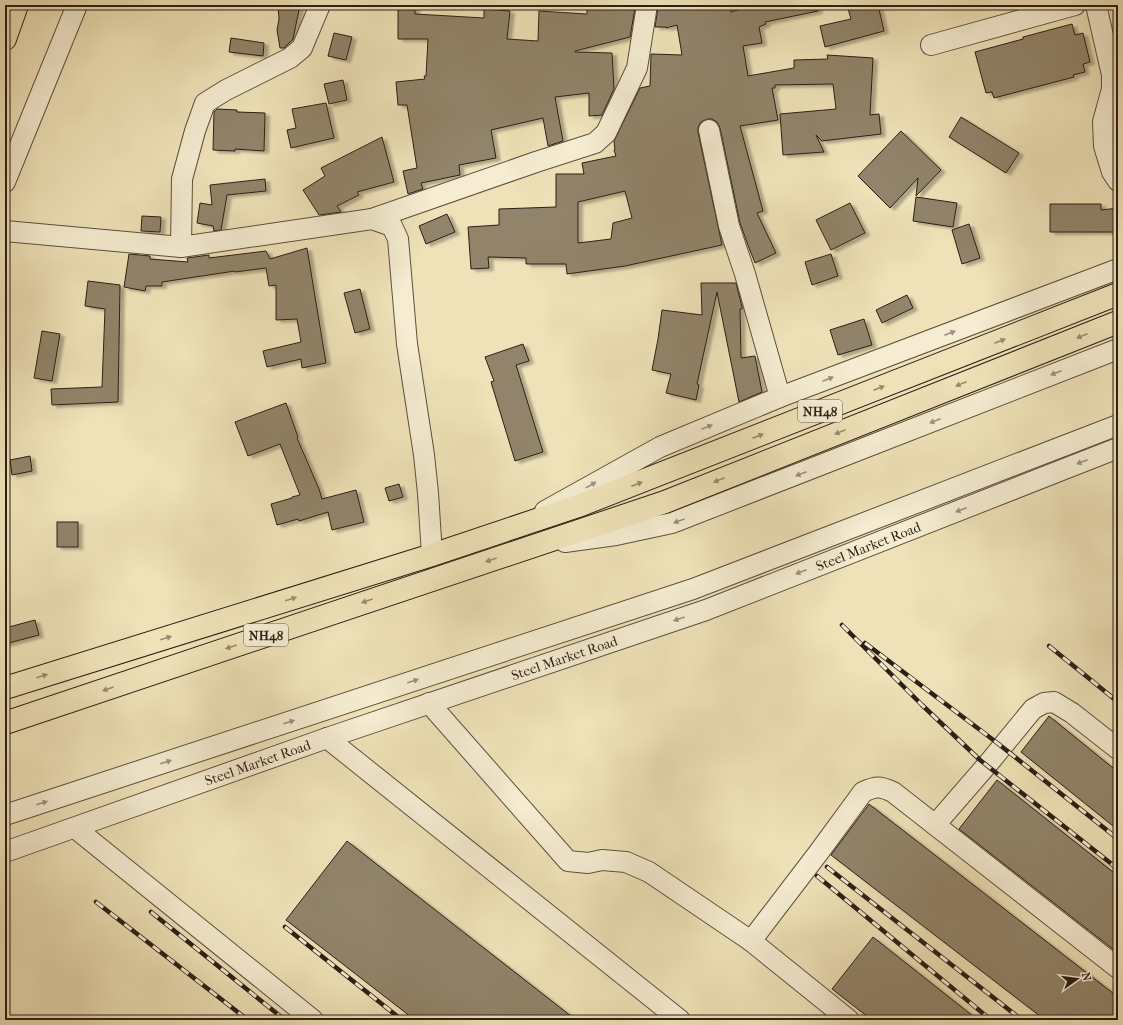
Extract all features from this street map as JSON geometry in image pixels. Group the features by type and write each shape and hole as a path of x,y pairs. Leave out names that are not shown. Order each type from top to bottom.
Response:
{"highway":[{"path":"5,38 17,5"},
{"name":"NH48","path":"5,688 432,555 581,506 1118,294"},
{"name":"NH48","path":"5,723 665,502 1118,322"}],"street":[{"path":"5,182 77,5"},
{"path":"181,247 182,179 195,131 205,104 226,90 290,58 302,48 320,5"},
{"path":"5,231 167,244 181,247 372,219 595,143 606,133 637,68 647,5"},
{"path":"931,45 1075,5"},
{"path":"1096,5 1112,76 1112,89 1103,122 1104,146 1112,172 1118,181"},
{"path":"709,130 728,226 745,274 780,397"},
{"path":"372,219 392,226 398,239 407,344 424,454 432,555"},
{"path":"521,526 660,446 780,397 1118,269"},
{"path":"528,548 616,535 672,523 1118,349"},
{"name":"Steel Market Road","path":"5,815 692,589 1118,425"},
{"path":"1097,433 1117,450"},
{"name":"Steel Market Road","path":"5,852 327,738 706,610 1117,450"},
{"path":"935,825 987,766 1033,710 1044,703 1054,702 1072,713 1118,749"},
{"path":"429,703 568,861 588,863 602,860 626,862 649,872 750,941 849,1020"},
{"path":"327,738 680,1020"},
{"path":"750,941 863,792 873,787 883,788 893,792 1118,968"},
{"path":"75,828 313,1020"}],"building":[{"path":"278,5 300,5 293,39 284,48 280,48 277,30 279,19"},
{"path":"398,5 415,5 415,14 484,18 484,9 510,11 507,39 538,41 539,11 587,14 587,5 625,5 625,8 635,8 630,37 575,51 612,53 614,89 602,115 589,116 589,93 555,97 563,141 548,146 543,118 491,130 496,158 459,165 460,175 421,183 423,189 408,194 403,171 417,168 407,105 398,105 396,82 425,79 424,76 426,76 428,39 398,39"},
{"path":"661,5 730,5 731,12 753,5 818,5 818,11 765,22 766,24 759,27 762,43 743,46 748,76 794,68 794,60 828,59 827,55 873,58 870,115 879,114 881,134 822,141 816,135 824,152 783,155 780,114 836,109 833,84 775,85 775,88 772,88 778,120 740,126 763,211 757,213 776,253 755,263 740,223 720,128 717,122 712,119 707,119 701,122 698,127 698,132 722,245 625,266 567,274 566,264 526,264 526,258 488,257 489,268 471,269 468,227 499,225 499,209 556,207 556,174 584,174 582,163 616,156 614,141 640,88 650,86 651,54 682,55 677,25 666,28 655,27 658,7 661,7","holes":["625,191 632,218 613,223 611,239 578,243 578,202"]},
{"path":"847,5 878,5 884,31 825,47 820,26 851,19"},
{"path":"1072,24 1075,35 1083,33 1090,62 1083,64 1085,72 1073,75 1074,77 994,98 992,92 986,93 975,52"},
{"path":"334,33 352,37 346,60 328,56"},
{"path":"231,38 264,43 263,56 229,52"},
{"path":"343,80 347,100 329,104 324,84"},
{"path":"326,103 334,138 291,148 287,130 296,128 292,109"},
{"path":"217,109 237,110 237,112 265,113 264,151 235,149 235,151 213,150 214,112"},
{"path":"961,117 1019,153 1006,173 949,137"},
{"path":"901,131 941,170 916,196 918,178 890,208 858,176"},
{"path":"382,137 394,182 357,192 359,195 337,206 341,212 319,215 303,190 325,176 321,168"},
{"path":"265,179 266,191 227,195 221,230 214,231 213,226 197,223 200,203 212,205 210,185"},
{"path":"916,197 957,203 953,227 913,221"},
{"path":"850,203 865,233 831,250 816,220"},
{"path":"1050,204 1101,204 1101,210 1118,208 1118,232 1050,232"},
{"path":"447,214 455,232 426,244 419,226"},
{"path":"142,216 161,217 160,232 141,231"},
{"path":"969,224 980,258 962,264 952,230"},
{"path":"307,248 326,363 302,368 301,359 267,367 263,351 301,342 297,319 276,320 276,285 269,286 266,268 162,282 162,286 146,286 145,291 124,287 129,254 150,256 150,259 188,262 187,258 209,255 209,258 266,251 270,259"},
{"path":"831,254 838,276 812,285 805,262"},
{"path":"88,281 120,285 118,402 52,405 51,389 102,387 105,309 85,306"},
{"path":"701,283 736,283 742,307 742,309 740,309 741,358 755,356 762,392 739,402 717,292 697,384 699,385 696,400 666,393 671,374 652,370 662,310 702,315"},
{"path":"360,289 370,329 355,333 344,293"},
{"path":"907,295 913,308 882,323 876,310"},
{"path":"864,319 872,345 838,355 830,330"},
{"path":"42,331 60,334 52,381 34,378"},
{"path":"523,344 529,361 516,365 543,452 515,461 491,382 494,381 485,357"},
{"path":"286,403 298,437 297,438 322,499 356,490 364,522 332,530 328,512 299,521 298,519 277,525 271,504 300,495 280,444 248,456 235,422"},
{"path":"30,456 32,471 12,475 10,460"},
{"path":"399,484 403,497 389,501 385,488"},
{"path":"57,522 78,522 78,547 57,547"},
{"path":"35,620 39,635 5,644 5,628"},
{"path":"1049,716 1118,772 1118,830 1021,752"},
{"path":"997,780 1118,876 1118,953 959,829"},
{"path":"869,804 1118,997 1118,1020 1045,1020 831,855"},
{"path":"347,841 576,1020 415,1020 286,920"},
{"path":"873,937 978,1020 872,1020 832,989"}],"railway":[{"path":"842,625 922,705 980,760 1118,869"},
{"path":"865,643 996,742 1118,839"},
{"path":"1049,646 1118,702"},
{"path":"827,867 1022,1020"},
{"path":"817,876 991,1020"},
{"path":"96,902 248,1020"},
{"path":"151,912 285,1020"},
{"path":"285,927 402,1020"}]}
